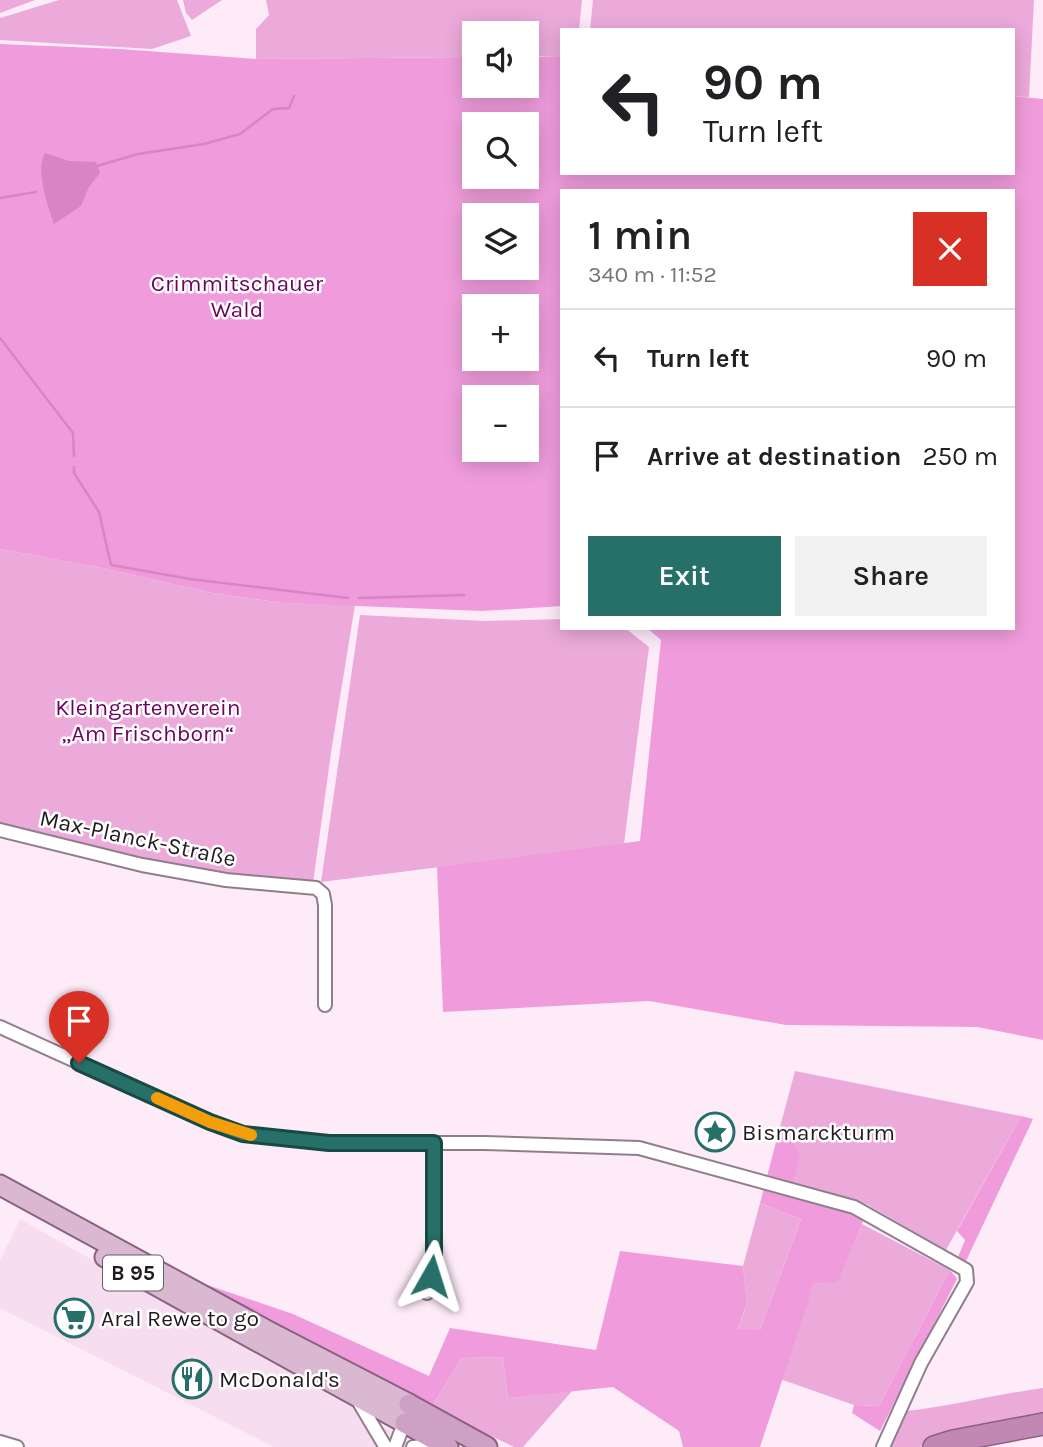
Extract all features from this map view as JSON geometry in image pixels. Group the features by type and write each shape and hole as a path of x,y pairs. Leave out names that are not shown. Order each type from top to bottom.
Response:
{"highway":[{"name":"B 95","path":"403,1415 446,1446"},
{"name":"B 95","path":"403,1415 487,1447"},
{"path":"934,1447 1043,1424"}],"main road":[{"name":"B 95","path":"0,1185 268,1331 403,1415"},
{"name":"B 95","path":"0,1198 355,1396 403,1415"}],"street":[{"name":"Max-Planck-Straße","path":"0,830 142,865 226,880 316,888 323,894 325,905 324,1005"},
{"path":"0,1027 210,1122 243,1134 329,1143 639,1148 854,1207 966,1270 967,1283 921,1363 883,1447"},
{"path":"427,1293 434,1259 434,1143"},
{"path":"355,1396 388,1447"},
{"path":"388,1447 403,1415"},
{"path":"0,1442 17,1447"},
{"path":"413,1447 446,1446"}],"shaded area":[{"path":"45,153 69,161 96,162 100,173 89,187 81,206 54,224 42,178 41,168"},
{"path":"20,1219 321,1389 417,1447 274,1447 0,1308 0,1261"}],"green space":[{"path":"0,0 35,0 0,13"},
{"path":"59,0 177,0 191,36 152,49 0,40 0,18"},
{"path":"183,0 222,0 192,20 186,13"},
{"path":"266,0 582,0 579,28 560,28 560,56 539,56 539,21 462,21 462,57 256,59 256,29 269,15"},
{"path":"593,0 1034,0 1029,97 1015,96 1015,28 590,28"},
{"name":"Crimmitschauer Wald","path":"0,44 256,59 462,57 462,98 539,98 539,57 560,56 560,175 1015,175 1015,96 1043,99 1043,1040 977,1027 786,1025 649,1001 443,1012 437,867 640,841 661,640 649,630 1015,630 1015,189 560,189 560,606 482,611 283,603 212,593 102,568 0,549"},
{"name":"Kleingartenverein „Am Frischborn“","path":"0,549 102,568 212,593 283,603 355,605 313,883 245,878 177,868 0,824"},
{"path":"360,615 485,621 560,619 560,630 628,630 649,647 624,844 321,882"},
{"path":"795,1071 1021,1116 946,1250 866,1204 793,1183 780,1127"},
{"path":"1021,1116 1033,1119 966,1261 958,1257 965,1240 957,1231"},
{"path":"780,1127 800,1154 793,1183 866,1204 862,1224 838,1282 814,1284 760,1447 683,1447 679,1431 613,1387 508,1398 503,1357 461,1358 431,1408 172,1273 293,1314 429,1376 450,1328 596,1350 620,1251 743,1266 747,1303 738,1329 760,1330 801,1219 760,1203"},
{"path":"760,1203 801,1219 760,1330 738,1330 747,1303 743,1266"},
{"path":"862,1224 950,1270 879,1406 854,1405 780,1379 814,1284 838,1281"},
{"path":"950,1270 957,1279 880,1431 852,1413 854,1405 879,1406"},
{"path":"503,1357 508,1398 573,1390 523,1447 514,1447 431,1408 461,1358"},
{"path":"1043,1388 1043,1417 947,1434 920,1447 889,1447 907,1411"}],"waterway":[{"path":"97,166 138,154 204,144 240,134 273,109 289,108 294,96"},
{"path":"0,198 36,192"},
{"path":"0,338 73,433 74,456"},
{"path":"74,467 74,473 99,512 111,565 190,579 348,598"},
{"path":"359,598 464,595"}],"slow traffic":[{"path":"157,1098 210,1122 251,1135"}],"place":[{"name":"Bismarckturm","path":"715,1132"},
{"name":"Aral Rewe to go","path":"74,1318"},
{"name":"McDonald's","path":"192,1379"}],"route":[{"path":"79,1063 243,1134 329,1143 434,1143 434,1259 431,1276"}]}
